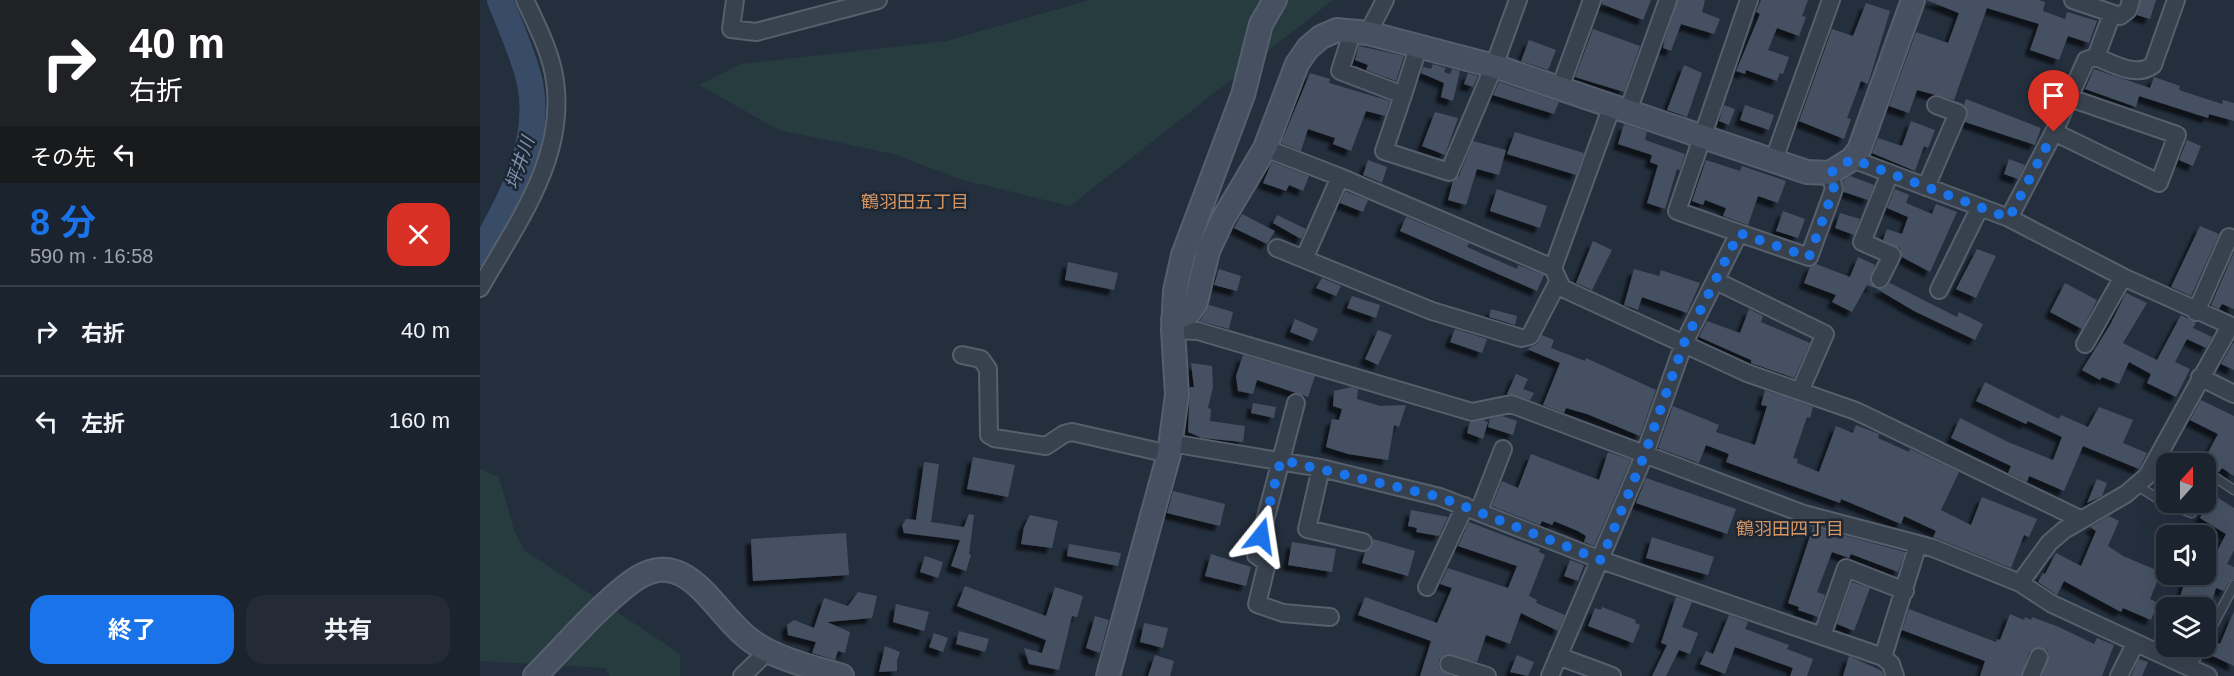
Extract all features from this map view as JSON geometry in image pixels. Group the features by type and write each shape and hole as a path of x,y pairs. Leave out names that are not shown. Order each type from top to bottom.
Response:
{"street":[{"path":"480,288 543,176 553,146 557,108 555,80 545,42 525,0"},
{"path":"735,0 731,29 756,32 878,0"},
{"path":"1108,676 1170,448 1177,396 1173,325 1175,291 1183,255 1243,95 1261,24 1275,0"},
{"path":"1385,0 1361,31 1340,71 1403,95"},
{"path":"1419,45 1384,151 1449,172 1494,66 1518,0"},
{"path":"1560,88 1592,0"},
{"path":"1277,248 1432,311 1521,338 1530,336 1620,108 1668,0"},
{"path":"1749,0 1677,211 1809,257 1834,189 1830,173"},
{"path":"1773,162 1831,0"},
{"path":"1173,325 1189,313 1196,302 1209,251 1218,230 1265,148 1297,64 1308,48 1321,37 1337,30 1361,31 1419,45 1494,66 1773,162 1807,172 1830,173 1852,159 1859,150 1913,0"},
{"path":"2073,0 2120,16 2128,10 2131,0"},
{"path":"2009,218 2054,132 2086,60 2096,57 2136,72 2153,66 2176,0"},
{"path":"2096,57 2112,14"},
{"path":"2054,132 2159,183 2176,135 2070,98"},
{"path":"1926,187 1958,113 1936,105"},
{"path":"1265,148 1340,177 1556,275 1570,293 1747,373 1856,411 2080,519"},
{"path":"1852,159 2009,218 2123,277 2232,327 2200,377 2147,476 2126,494 2080,519 2049,543 2020,583"},
{"path":"1880,279 1892,255 1862,242 1890,173"},
{"path":"1304,259 1340,177"},
{"path":"1939,290 1980,207"},
{"path":"1550,676 1644,456 1684,343 1739,233"},
{"path":"2196,312 2229,237"},
{"path":"2085,344 2123,277"},
{"path":"1716,281 1825,334 1800,391"},
{"path":"1173,325 1472,412 1511,404 1644,456 1804,514 1918,544 2020,583 2052,604 2208,676"},
{"path":"962,355 981,359 988,369 989,435 994,438 1046,446 1064,434 1072,432 1170,448 1281,460 1321,468 1472,508 1601,560 1883,657 1891,664 1895,676"},
{"path":"2200,377 2234,394"},
{"path":"1296,403 1256,555 1267,563 1257,604 1283,613 1330,616"},
{"path":"1427,587 1503,449"},
{"path":"1321,468 1307,529 1363,542"},
{"path":"1883,657 1918,544"},
{"path":"1822,636 1846,568 1905,591"},
{"path":"535,676 630,582 658,570 671,570 687,576 708,595 734,627 754,643 842,676"},
{"path":"2119,676 2135,644"},
{"path":"742,676 769,650"},
{"path":"1558,656 1612,676"},
{"path":"2031,676 2039,657"},
{"path":"1449,664 1487,676"}],"lane":[{"path":"2216,478 2234,490"},
{"path":"2136,485 2156,497"},
{"path":"2216,620 2234,585"},
{"path":"2192,668 2197,657"}],"green space":[{"path":"1090,0 1333,0 1070,206 963,180 893,154 779,130 699,85 741,64 946,41"},
{"path":"480,469 499,477 514,530 524,550 680,654 680,676 610,676 605,668 480,661"}],"building":[{"path":"1602,0 1651,0 1643,20 1602,4"},
{"path":"1678,0 1705,0 1702,12 1720,19 1714,34 1681,24 1671,51 1663,48"},
{"path":"1761,0 1808,0 1802,16 1806,17 1799,36 1777,28 1768,50 1789,57 1783,74 1780,73 1777,81 1746,70 1745,74 1736,71 1760,14 1756,12"},
{"path":"1926,0 2039,0 2045,2 2043,11 2065,19 2067,12 2097,21 2089,43 2068,36 2059,60 2030,50 2039,24 1987,8 1954,100 1917,90 1909,113 1889,106 1916,32 1948,43 1959,13"},
{"path":"2141,0 2156,0 2150,19 2137,15"},
{"path":"1866,3 1890,11 1868,84 1861,81 1847,118 1851,119 1844,139 1799,121 1832,29 1853,36"},
{"path":"1593,29 1640,46 1624,92 1575,77"},
{"path":"1529,40 1556,50 1548,70 1521,61"},
{"path":"1359,46 1404,56 1396,81 1366,70 1368,65 1355,60"},
{"path":"1433,64 1446,68 1444,72 1450,74 1452,69 1460,71 1453,101 1441,97 1444,83 1421,73 1423,67 1431,69"},
{"path":"1684,65 1702,73 1687,117 1667,110"},
{"path":"2094,69 2150,88 2154,77 2180,86 2179,90 2222,104 2223,100 2234,103 2234,121 2209,114 2208,118 2139,96 2136,107 2085,89"},
{"path":"1310,73 1330,79 1329,83 1390,101 1385,116 1366,111 1351,151 1333,144 1335,138 1308,129 1301,151 1281,143"},
{"path":"1468,73 1478,76 1473,87 1464,84"},
{"path":"1499,82 1559,102 1554,114 1493,95"},
{"path":"1966,99 2041,128 2035,145 1965,122 1968,112 1964,104"},
{"path":"1724,105 1735,109 1729,125 1719,121"},
{"path":"1745,105 1774,115 1769,130 1740,120"},
{"path":"1435,112 1458,118 1445,155 1422,146"},
{"path":"1911,121 1935,130 1928,148 1924,146 1915,171 1872,153 1878,138 1902,146"},
{"path":"1624,124 1647,132 1645,140 1685,154 1680,170 1677,169 1665,209 1647,203 1658,165 1650,162 1652,155 1618,144"},
{"path":"1515,132 1584,153 1576,175 1507,154"},
{"path":"2187,140 2201,146 2193,166 2179,160"},
{"path":"1473,141 1506,150 1499,175 1477,169 1466,205 1448,200 1453,181 1459,176"},
{"path":"2009,159 2025,165 2018,179 2004,174"},
{"path":"1368,160 1387,167 1382,183 1363,175"},
{"path":"1706,160 1740,171 1742,166 1786,181 1778,203 1758,196 1748,225 1723,216 1726,208 1705,200 1703,205 1692,201"},
{"path":"1272,162 1309,176 1303,191 1289,185 1286,191 1263,183"},
{"path":"1850,176 1874,185 1868,200 1844,192 1843,181"},
{"path":"1497,189 1547,206 1540,228 1490,211"},
{"path":"1895,189 1909,195 1906,203 1932,214 1936,204 1957,212 1930,272 1902,257 1900,248 1883,240 1887,229 1902,234 1908,217 1887,208"},
{"path":"1345,191 1368,200 1363,212 1340,203"},
{"path":"1783,211 1805,219 1798,238 1776,231"},
{"path":"1840,213 1860,219 1854,235 1835,228"},
{"path":"1242,214 1275,231 1267,244 1234,228"},
{"path":"1277,215 1306,229 1301,239 1273,223"},
{"path":"1406,217 1469,243 1467,247 1517,269 1518,265 1544,275 1537,291 1400,231"},
{"path":"2200,226 2219,234 2191,296 2171,287"},
{"path":"1593,241 1612,250 1592,290 1576,283"},
{"path":"1977,249 1996,256 1976,298 1956,289"},
{"path":"2234,252 2234,309 2222,304 2219,309 2211,305"},
{"path":"1858,257 1875,265 1870,279 1875,288 1867,285 1852,312 1832,302 1836,295 1804,283 1810,267 1816,264 1850,277"},
{"path":"1068,262 1118,273 1114,290 1065,280"},
{"path":"1219,269 1241,276 1237,291 1214,285"},
{"path":"1634,269 1659,276 1661,270 1700,283 1687,313 1642,297 1638,310 1624,305"},
{"path":"1322,278 1341,286 1336,296 1316,288"},
{"path":"1890,283 1957,317 1959,312 1983,324 1975,340 1914,311 1877,289 1885,288"},
{"path":"2065,283 2097,300 2082,329 2050,312"},
{"path":"2126,293 2147,303 2123,343 2157,360 2181,315 2196,323 2193,328 2212,337 2206,348 2187,339 2175,362 2190,369 2176,397 2147,383 2151,374 2129,362 2119,384 2102,377 2100,380 2082,370 2110,325"},
{"path":"1352,296 1380,305 1376,318 1347,308"},
{"path":"1209,305 1233,312 1229,329 1200,321"},
{"path":"1491,309 1517,316 1515,325 1489,317"},
{"path":"1749,309 1763,316 1761,322 1810,343 1794,378 1751,363 1751,360 1699,337 1707,321 1740,333"},
{"path":"1295,319 1318,329 1313,341 1290,332"},
{"path":"1455,329 1487,339 1482,353 1450,342"},
{"path":"1378,330 1392,335 1378,365 1365,359"},
{"path":"1542,335 1554,340 1551,348 1585,361 1586,358 1656,390 1640,436 1587,414 1566,408 1564,413 1543,405 1560,363 1527,349 1537,344"},
{"path":"2234,343 2234,370 2221,364"},
{"path":"1243,355 1315,376 1308,397 1257,380 1253,394 1238,391 1236,376"},
{"path":"1191,363 1212,366 1213,387 1208,408 1211,409 1210,421 1245,426 1243,442 1202,438 1188,432 1190,387 1194,387"},
{"path":"1516,374 1528,379 1523,389 1534,393 1530,400 1507,394"},
{"path":"1985,382 2059,419 2061,415 2088,427 2099,407 2133,420 2123,443 2147,453 2139,469 2083,446 2064,491 2029,476 2027,482 2008,473 2011,466 1951,438 1960,418 2008,442 2053,460 2062,437 2028,421 2026,424 1976,401"},
{"path":"1352,387 1358,389 1357,399 1380,406 1406,405 1399,427 1394,425 1388,460 1348,454 1326,447 1332,419 1339,420 1342,409 1333,406 1334,391"},
{"path":"1765,390 1813,407 1810,418 1807,417 1793,458 1798,459 1797,463 1819,472 1836,426 1853,433 1856,425 1879,434 1878,438 1909,452 1910,449 1959,472 1941,510 1971,525 1982,497 2037,519 2029,537 2024,535 2011,568 1933,537 1936,531 1904,516 1901,524 1841,499 1840,503 1726,462 1729,454 1706,445 1699,463 1658,448 1673,406 1719,425 1716,432 1755,445 1767,406 1761,405"},
{"path":"2201,400 2234,416 2234,476 2222,468 2216,472 2216,453 2208,453 2218,434 2190,420"},
{"path":"1253,403 1276,407 1274,418 1251,413"},
{"path":"1502,416 1517,421 1513,435 1488,427 1490,419"},
{"path":"1483,420 1488,422 1483,439 1467,433 1470,422"},
{"path":"1608,452 1631,460 1594,546 1584,542 1586,536 1578,531 1554,521 1552,525 1542,521 1540,525 1492,506 1502,481 1518,488 1531,454 1599,480"},
{"path":"973,457 1015,465 1008,497 967,489"},
{"path":"924,462 939,464 931,522 964,527 969,514 974,515 969,554 971,555 966,571 951,566 960,540 904,533 902,526 906,519 916,520"},
{"path":"1646,478 1736,509 1727,534 1636,503"},
{"path":"2097,479 2107,483 2102,496 2087,503"},
{"path":"1173,491 1225,504 1220,526 1167,513"},
{"path":"2216,497 2234,508 2234,550 2227,564 2234,567 2234,579 2229,582 2224,591 2216,588 2213,597 2180,597 2184,585 2216,585 2216,553 2226,534 2216,528 2216,525 2211,525 2200,518 2203,513 2216,513"},
{"path":"1411,510 1448,517 1439,536 1416,532 1417,528 1408,526"},
{"path":"1030,515 1058,521 1052,548 1021,544 1024,527"},
{"path":"2109,516 2119,521 2108,546 2123,556 2156,570 2156,584 2150,599 2156,602 2156,608 2151,620 2123,608 2121,612 2064,581 2057,595 2038,582 2056,553 2081,566 2096,531 2090,527"},
{"path":"1469,522 1540,549 1539,552 1545,555 1529,596 1537,600 1536,603 1565,615 1558,631 1521,613 1510,644 1486,635 1477,662 1446,654 1439,660 1439,667 1452,676 1420,676 1431,641 1358,615 1365,597 1437,623 1452,588 1440,584 1448,568 1508,588 1517,566 1458,546"},
{"path":"1813,527 1905,552 1898,572 1851,554 1849,558 1832,552 1817,592 1825,595 1818,617 1798,610 1799,607 1788,603"},
{"path":"846,533 849,575 753,581 751,539"},
{"path":"1652,537 1714,557 1708,575 1646,558"},
{"path":"1373,539 1415,551 1408,576 1362,563 1365,552 1373,545"},
{"path":"1292,542 1336,549 1332,572 1288,565"},
{"path":"1069,544 1121,553 1118,566 1067,556"},
{"path":"1211,554 1251,567 1246,586 1205,576"},
{"path":"925,556 943,562 938,578 920,572"},
{"path":"1570,560 1584,565 1578,581 1564,576"},
{"path":"1852,582 1870,588 1854,631 1837,624"},
{"path":"965,586 1046,616 1055,587 1083,596 1077,617 1072,616 1059,670 1029,664 1024,648 1042,653 1046,640 957,606"},
{"path":"858,592 877,596 872,618 827,622 850,632 845,653 838,651 835,660 812,653 816,642 788,635 787,625 794,620 814,628 824,598 848,606"},
{"path":"1676,597 1692,602 1682,627 1698,633 1690,654 1679,650 1666,676 1652,676 1667,645 1661,643"},
{"path":"896,604 929,612 924,631 893,622"},
{"path":"1602,607 1636,620 1635,623 1640,625 1633,643 1588,626 1595,608 1601,610"},
{"path":"1909,609 1996,642 1997,639 2000,640 2010,614 2024,620 2025,617 2031,620 2032,617 2094,644 2097,638 2114,645 2102,676 2042,676 2049,655 2047,650 2038,647 2029,653 2021,676 1980,676 1985,661 1902,630"},
{"path":"2234,611 2234,666 2215,657 2216,642 2220,644"},
{"path":"1729,615 1748,622 1745,629 1789,645 1787,649 1813,659 1807,676 1790,676 1793,668 1735,647 1725,674 1700,664 1706,651 1713,654"},
{"path":"1095,616 1109,620 1100,653 1086,648"},
{"path":"1144,623 1168,628 1163,648 1140,642"},
{"path":"959,631 989,639 985,652 956,644"},
{"path":"934,633 948,638 943,652 929,647"},
{"path":"885,646 900,652 897,671 879,672"},
{"path":"1155,655 1174,661 1170,676 1148,676"},
{"path":"1517,655 1534,662 1528,676 1510,672"},
{"path":"1849,656 1882,671 1884,676 1843,676"},
{"path":"2139,659 2148,662 2142,676 2131,676"}],"waterway":[{"name":"坪井川","path":"480,253 502,214 521,171 527,149 533,105 530,83 521,51 500,0"}],"district":[{"name":"鶴羽田五丁目","path":"915,202"},
{"name":"鶴羽田四丁目","path":"1790,529"}],"route":[{"path":"1261,536 1281,460 1440,497 1601,560 1644,456 1684,343 1739,233 1809,257 1834,189 1830,173 1852,159 2009,218 2054,132"}]}
